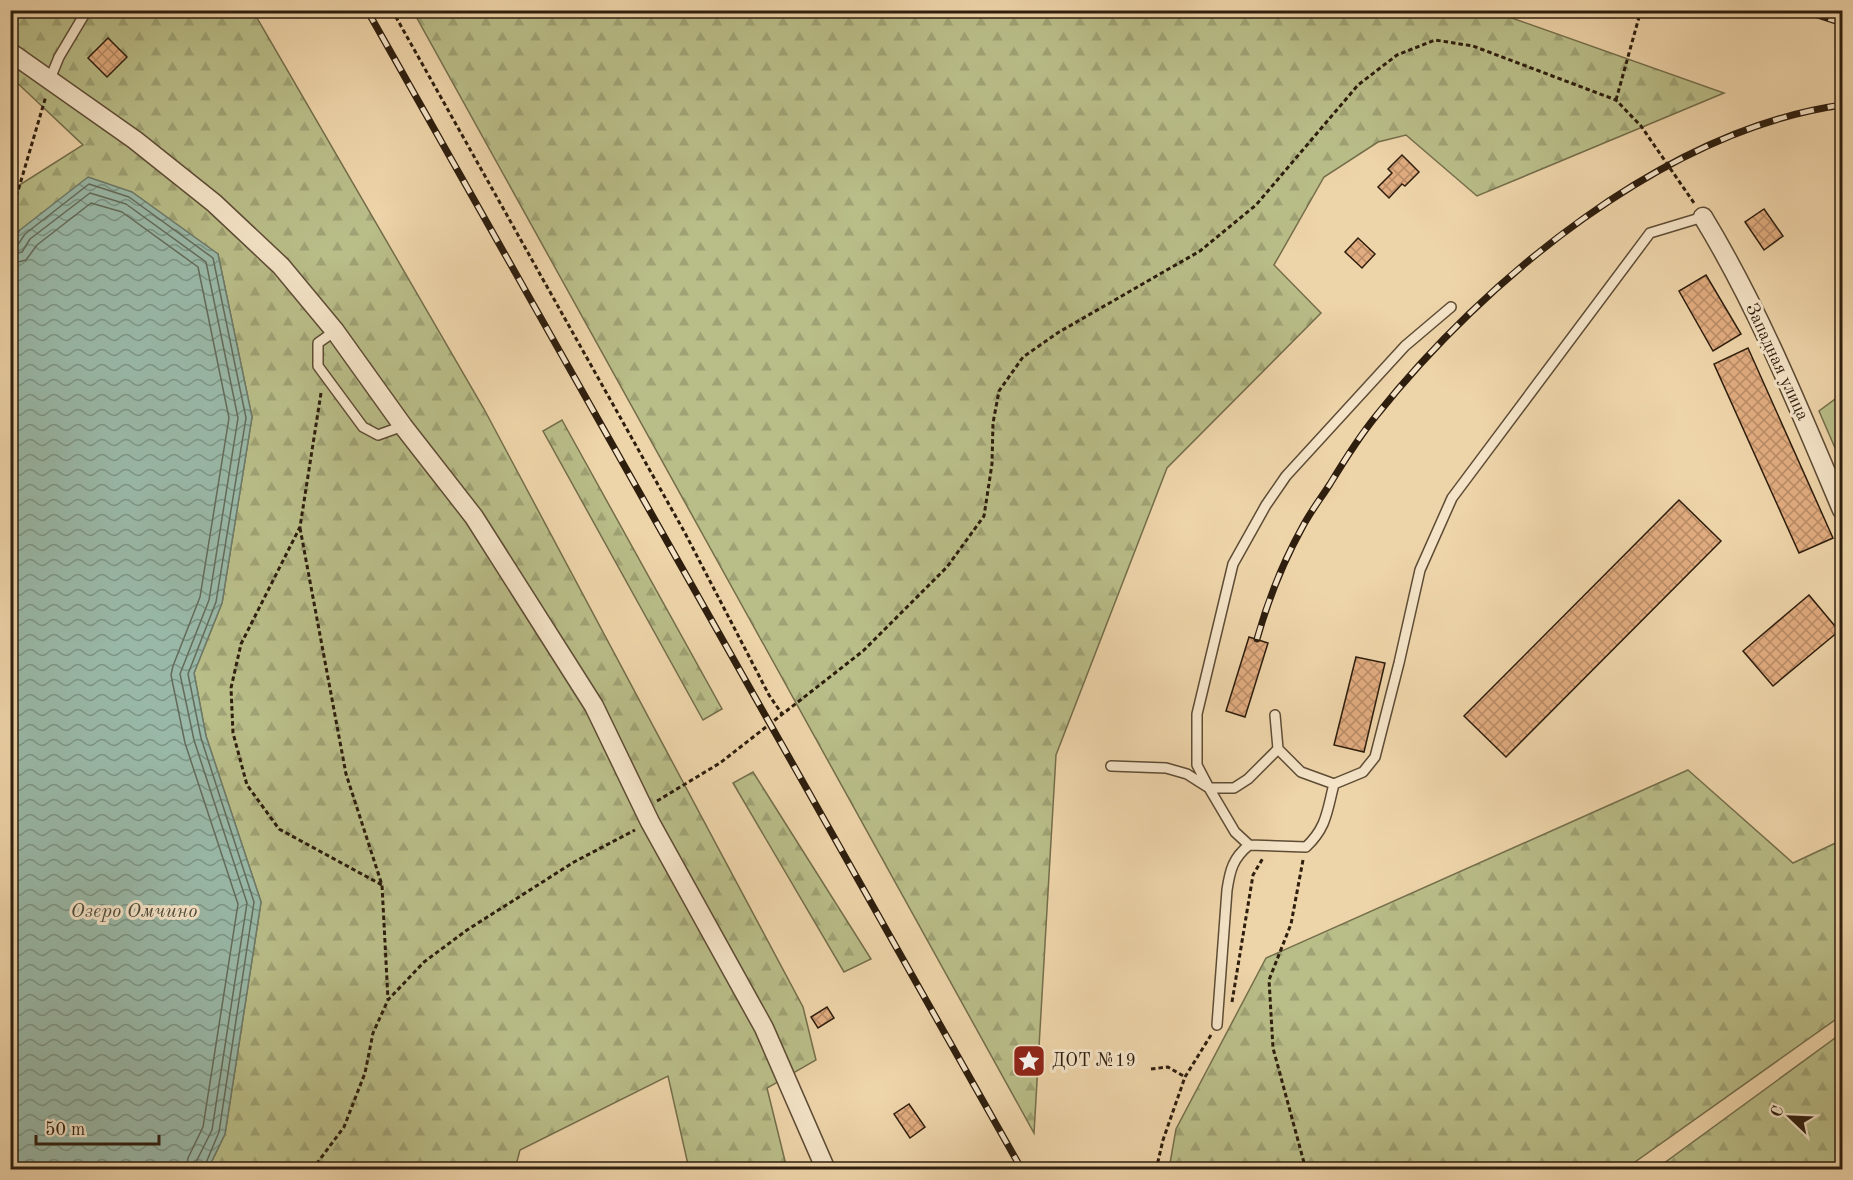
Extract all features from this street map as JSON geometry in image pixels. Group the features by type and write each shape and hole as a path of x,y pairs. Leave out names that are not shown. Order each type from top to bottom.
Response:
{"street":[{"path":"10,52 135,140 214,202 281,266 335,331 403,426 474,517 594,706 647,815 764,1029 826,1170"},
{"name":"Западная улица","path":"1703,217 1726,253 1790,386 1842,510"}],"lane":[{"path":"50,80 59,57 87,10"},
{"path":"1275,716 1278,748 1301,772 1334,784 1363,772 1375,757 1420,570 1452,498 1538,386 1650,233 1703,217"},
{"path":"1334,784 1324,824 1318,835 1306,847 1249,845 1235,832 1197,765 1197,714 1233,564 1266,505 1286,476 1405,346 1451,308"},
{"path":"335,331 318,343 318,366 363,427 378,435 403,426"},
{"path":"1111,765 1166,768 1188,774 1209,788 1234,788 1248,779 1278,748"},
{"path":"1217,1025 1231,868 1238,854 1249,845"}],"path":[{"path":"392,10 685,533 769,695 782,714"},
{"path":"1616,100 1641,10"},
{"path":"312,1170 344,1127 365,1073 374,1034 388,1000 424,962 467,930 647,815 720,763 863,651 947,567 984,516 992,464 993,423 999,391 1023,357 1059,332 1200,251 1256,205 1358,85 1397,55 1435,40 1473,46 1616,100 1641,126 1703,217"},
{"path":"10,218 50,80"},
{"path":"324,373 300,527 241,645 231,688 232,733 247,785 279,829 382,885"},
{"path":"300,527 346,774 382,885 388,1000"},
{"path":"1306,847 1291,924 1269,980 1273,1048 1306,1170"},
{"path":"1151,1069 1168,1066 1185,1077"}],"green space":[{"path":"11,11 253,11 484,409 803,1007 816,1060 767,1088 787,1169 689,1169 668,1076 520,1150 515,1169 208,1169 225,1134 261,902 206,736 194,673 222,603 252,417 218,254 20,230 11,246 10,191 83,145 11,77"},
{"path":"413,11 1492,11 1724,93 1477,196 1406,135 1378,142 1324,177 1274,265 1321,313 1167,468 1056,755 1034,1133"},
{"path":"1842,394 1842,464 1819,411"},
{"path":"562,420 722,709 703,720 543,431"},
{"path":"1688,770 1793,863 1842,840 1842,1015 1625,1169 1169,1169 1176,1129 1266,958"},
{"path":"753,772 871,959 844,972 733,783"},
{"path":"1842,1033 1842,1169 1656,1169"}],"water":[{"name":"Озеро Омчино","path":"88,177 132,192 218,254 252,417 222,603 194,673 206,736 261,902 225,1134 208,1169 11,1169 11,246 20,230"}],"building":[{"path":"108,38 127,57 107,77 88,58"},
{"path":"1402,155 1419,172 1405,186 1402,184 1389,198 1378,187 1392,173 1388,169"},
{"path":"1764,209 1783,236 1764,250 1745,222"},
{"path":"1358,238 1375,254 1362,268 1345,252"},
{"path":"1706,275 1741,334 1713,351 1679,291"},
{"path":"1748,348 1833,538 1799,553 1714,364"},
{"path":"1679,500 1721,541 1506,757 1464,716"},
{"path":"1809,595 1839,631 1773,686 1743,651"},
{"path":"1249,637 1268,643 1245,717 1226,711"},
{"path":"1356,657 1385,663 1364,752 1334,745"},
{"path":"827,1007 834,1018 818,1028 811,1017"},
{"path":"909,1104 925,1127 910,1138 894,1114"},
{"path":"629,1163 638,1170 625,1170"}],"railway":[{"path":"367,10 1022,1170"},
{"path":"1802,10 1842,23"},
{"path":"1257,639 1289,553 1309,515 1352,449 1376,416 1420,364 1470,313 1525,264 1584,218 1646,178 1710,145 1776,120 1842,105"}],"place":[{"name":"ДОТ №19","path":"1029,1061"}]}
